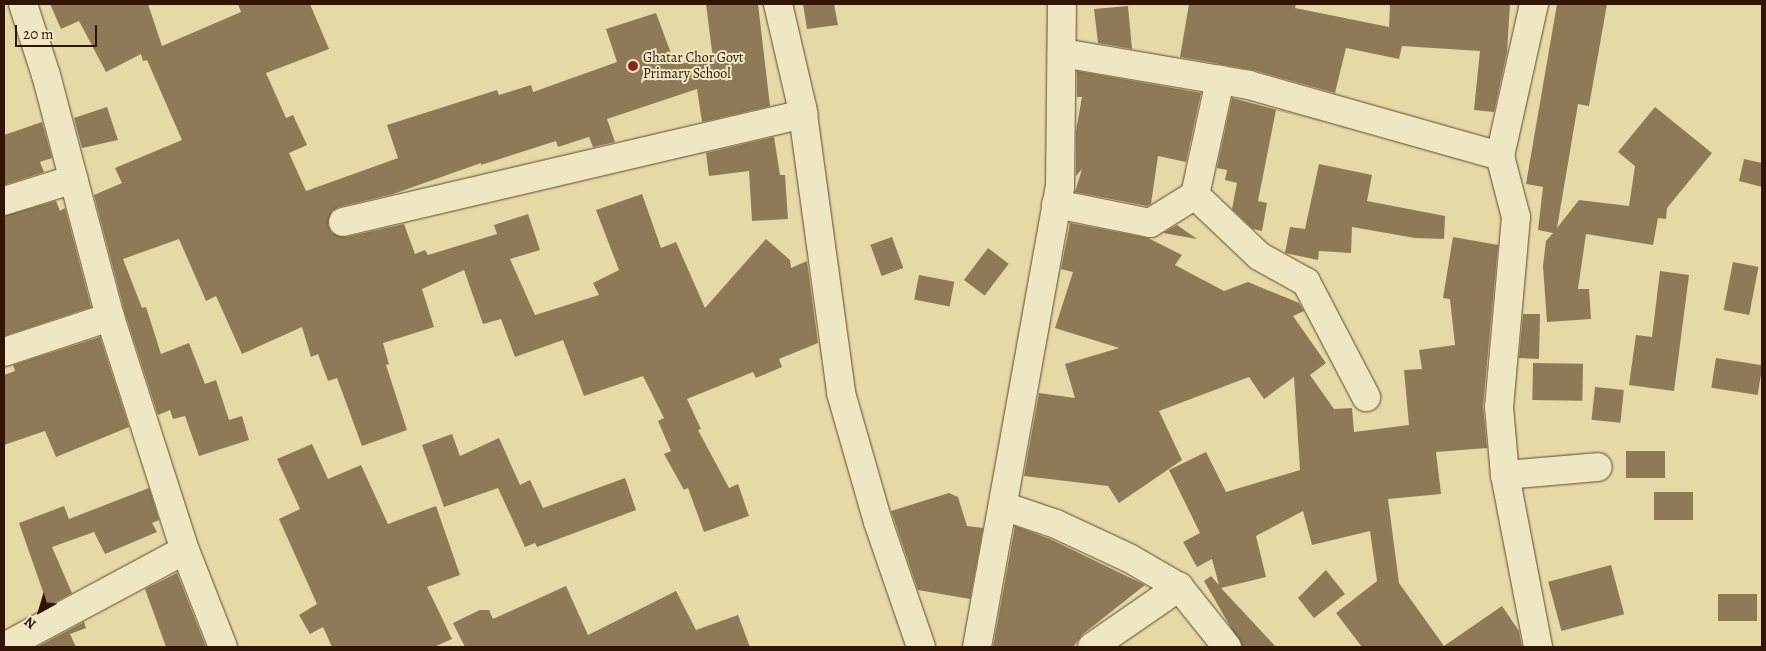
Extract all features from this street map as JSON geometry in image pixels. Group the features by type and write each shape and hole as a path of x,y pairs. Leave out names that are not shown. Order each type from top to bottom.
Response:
{"street":[{"path":"23,4 74,178 110,317 185,550 223,647"},
{"path":"778,4 803,114 841,393 878,522 920,647"},
{"path":"977,647 1003,506 1015,423 1060,188 1062,4"},
{"path":"1534,4 1500,156 1516,217 1499,406 1505,475 1538,647"},
{"path":"1062,53 1249,85 1500,156"},
{"path":"1056,204 1150,223 1195,195 1220,80"},
{"path":"343,222 803,114"},
{"path":"4,201 74,178"},
{"path":"1195,195 1259,256 1306,282 1366,397"},
{"path":"4,352 110,317"},
{"path":"1505,475 1598,467"},
{"path":"1003,506 1056,524 1129,558 1179,587 1227,647"},
{"path":"4,647 185,550"},
{"path":"1092,647 1179,587"}],"building":[{"path":"50,4 148,4 162,46 241,12 238,4 310,4 329,49 266,73 286,118 293,115 307,145 289,153 306,191 398,158 387,125 497,90 499,95 531,85 533,92 617,62 606,29 656,13 675,64 713,59 706,4 758,4 770,106 702,122 697,89 607,119 615,142 593,147 589,137 558,147 556,141 481,165 481,163 393,194 339,207 332,211 328,225 332,233 346,237 404,224 415,254 425,250 428,255 497,234 494,225 528,214 540,250 510,259 535,315 599,295 593,283 619,270 596,210 642,194 661,248 676,242 705,308 766,239 790,260 791,268 807,261 818,343 779,359 782,367 756,378 753,372 687,399 701,429 698,430 729,488 738,484 749,516 704,532 688,488 684,490 664,454 671,451 658,421 664,418 643,376 584,396 563,340 515,357 501,319 483,324 464,270 422,289 434,327 383,343 389,364 386,365 407,430 362,446 337,378 328,381 318,354 311,357 302,327 242,354 216,296 206,301 179,239 123,259 142,308 146,307 161,354 189,343 205,384 216,380 229,420 242,416 249,440 199,456 185,416 173,419 170,410 158,415 125,313 94,195 122,183 115,168 182,140 147,60 143,61 141,54 106,72 79,21 61,29"},
{"path":"803,4 834,4 838,25 807,29"},
{"path":"1189,4 1296,4 1295,8 1389,27 1390,4 1510,4 1507,52 1494,112 1474,110 1480,51 1402,46 1399,59 1346,48 1335,93 1253,70 1180,57"},
{"path":"1557,4 1607,4 1589,106 1578,104 1557,228 1579,200 1629,206 1635,166 1618,152 1655,107 1712,153 1667,208 1666,219 1658,218 1653,245 1586,234 1578,289 1589,289 1591,319 1547,322 1543,266 1546,241 1553,233 1538,230 1543,187 1526,184"},
{"path":"1128,6 1132,49 1098,43 1094,9"},
{"path":"1077,71 1201,93 1186,162 1158,156 1151,204 1147,206 1075,192 1082,169 1076,176 1076,131 1082,97 1077,97"},
{"path":"1232,98 1327,123 1276,110 1258,201 1267,203 1262,231 1253,229 1232,209 1237,183 1225,180 1227,170 1217,168"},
{"path":"107,107 118,140 82,148 74,118"},
{"path":"42,122 52,158 40,162 44,172 4,185 4,135"},
{"path":"774,137 780,175 785,175 788,219 752,221 749,171 709,176 706,153"},
{"path":"1744,159 1762,163 1762,187 1739,181"},
{"path":"1319,164 1372,175 1367,201 1445,216 1444,239 1415,238 1352,227 1351,253 1319,251 1318,260 1285,253 1290,227 1305,229"},
{"path":"56,201 60,211 65,208 91,307 4,336 4,216"},
{"path":"1070,223 1148,238 1182,255 1175,265 1224,291 1248,282 1299,303 1304,311 1293,316 1326,363 1310,375 1334,409 1352,408 1354,432 1409,425 1404,370 1422,369 1419,350 1455,345 1450,299 1443,298 1453,237 1498,245 1483,406 1487,448 1436,452 1441,494 1388,499 1399,583 1444,646 1502,606 1519,631 1522,647 1362,647 1336,613 1377,581 1370,531 1312,545 1303,511 1256,536 1266,577 1221,588 1276,647 1242,647 1204,581 1211,576 1219,585 1212,559 1197,567 1183,542 1200,533 1169,470 1206,452 1226,492 1300,470 1294,377 1264,399 1249,377 1159,411 1182,460 1119,503 1108,486 1024,476 1039,393 1075,398 1065,364 1119,348 1055,328 1073,272 1061,269"},
{"path":"1177,225 1197,239 1163,233"},
{"path":"892,237 903,268 882,276 870,245"},
{"path":"988,248 1009,264 985,296 964,280"},
{"path":"1733,262 1759,267 1749,315 1724,310"},
{"path":"1660,271 1689,275 1674,391 1629,385 1636,335 1652,337"},
{"path":"919,275 954,282 950,306 914,300"},
{"path":"1523,314 1540,314 1539,359 1519,358"},
{"path":"100,337 129,427 56,457 45,431 4,445 4,375 15,371 13,365"},
{"path":"1716,358 1762,365 1758,395 1711,388"},
{"path":"1533,363 1583,364 1582,401 1532,400"},
{"path":"1595,387 1624,390 1620,423 1592,420"},
{"path":"452,434 460,456 499,438 520,485 530,480 543,508 625,478 636,510 537,547 535,543 525,547 498,488 444,507 422,445"},
{"path":"312,444 328,479 361,465 388,524 436,506 460,575 427,587 452,639 434,647 332,647 323,627 310,634 299,615 317,604 279,519 300,509 277,459"},
{"path":"1626,451 1665,451 1665,478 1626,478"},
{"path":"149,488 159,520 152,523 157,532 105,554 94,532 52,547 72,593 48,606 19,523 64,506 69,519"},
{"path":"1654,492 1693,492 1693,520 1654,520"},
{"path":"949,493 958,497 967,526 983,528 970,599 918,590 891,511"},
{"path":"1015,526 1050,539 1145,585 1083,634 1073,647 993,647"},
{"path":"1611,565 1624,614 1561,631 1548,582"},
{"path":"1326,570 1345,594 1314,618 1298,598"},
{"path":"177,573 206,647 166,647 145,589"},
{"path":"566,586 588,635 676,591 696,630 738,615 750,647 465,647 453,623 480,610 489,610 493,619"},
{"path":"1718,594 1757,594 1757,621 1718,621"},
{"path":"84,622 86,628 70,634 76,647 37,647"}],"place":[{"name":"Ghatar Chor Govt Primary School","path":"633,66"}]}
